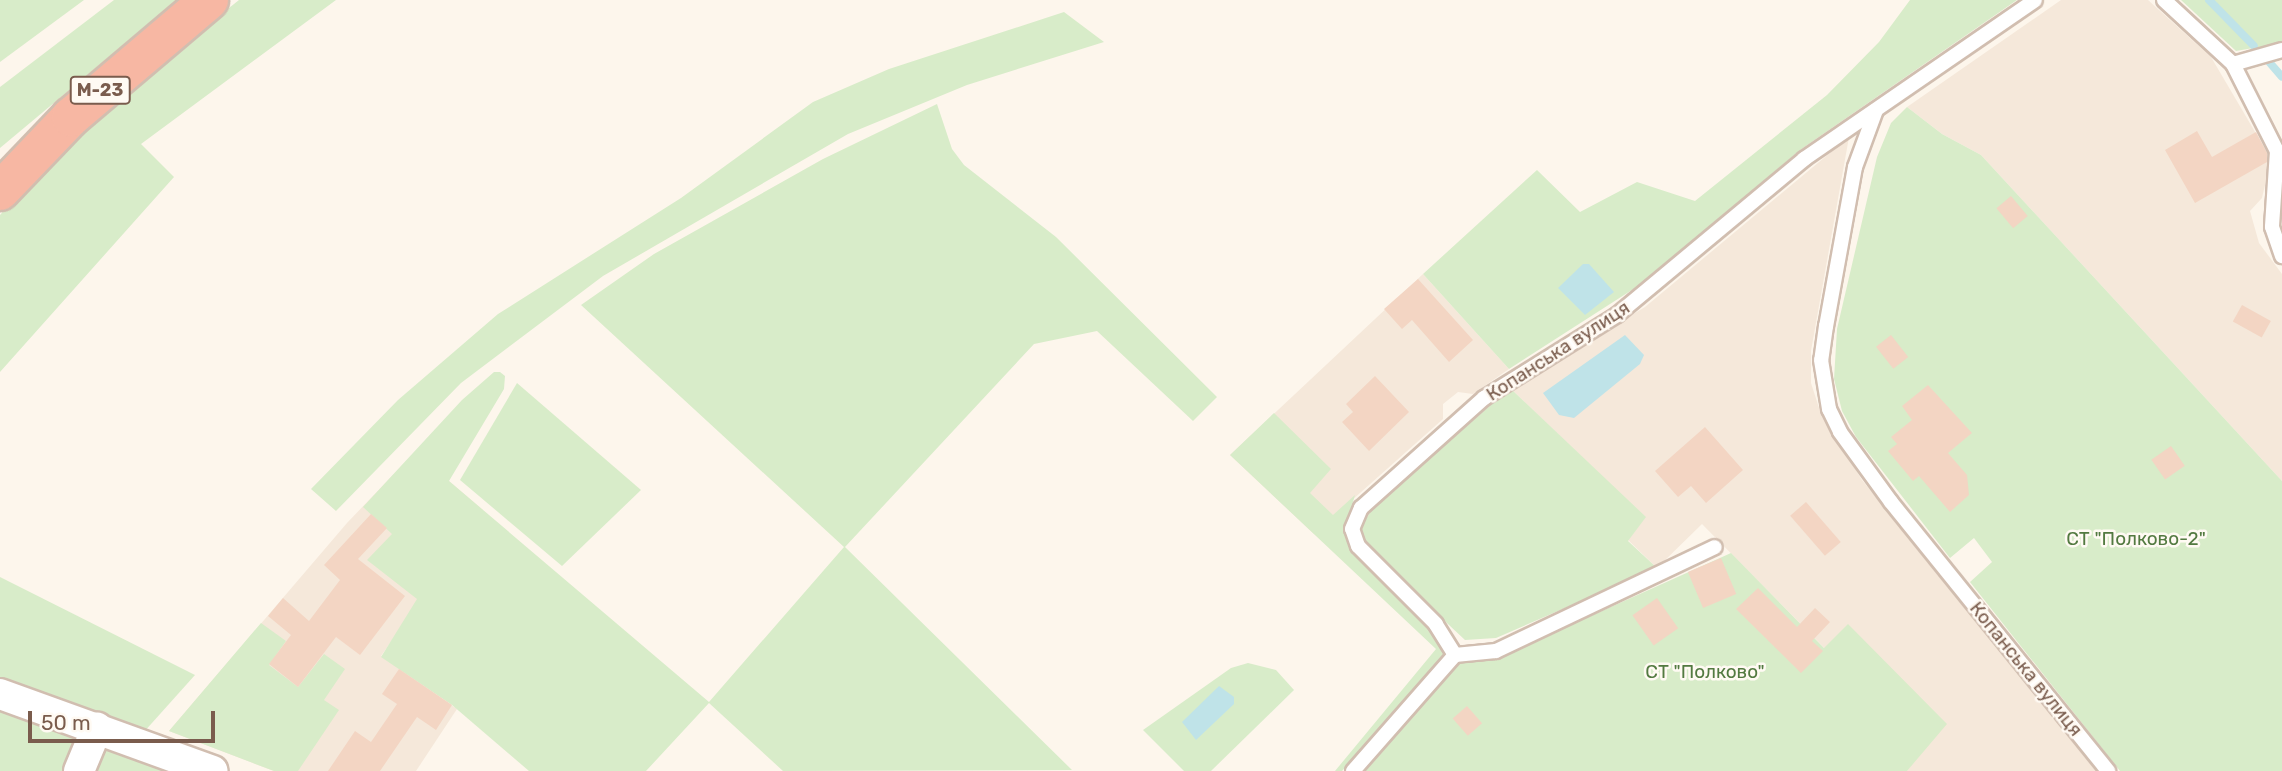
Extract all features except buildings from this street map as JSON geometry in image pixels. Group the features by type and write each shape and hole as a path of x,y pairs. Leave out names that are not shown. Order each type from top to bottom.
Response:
{"highway":[{"name":"М-23","path":"0,191 96,94 209,0"}],"street":[{"path":"0,694 213,771"},
{"path":"79,771 97,728"}],"lane":[{"name":"Копанська вулиця","path":"1455,655 1436,624 1358,546 1352,529 1361,508 1484,398 1617,316 1788,171 2035,0"},
{"path":"2164,0 2233,64 2277,151 2272,227 2282,256"},
{"path":"2233,64 2282,50"},
{"name":"Копанська вулиця","path":"1877,109 1855,167 1826,326 1821,360 1829,408 1840,432 1891,502 2108,771"},
{"path":"1353,771 1455,655 1496,650 1715,547"}],"shaded area":[{"path":"2061,0 2148,0 2211,57 2271,159 2262,198 2250,211 2259,243 2282,274 2282,481 1981,155 1942,134 1907,107"},
{"path":"1849,137 1811,351 1811,383 1821,414 1862,480 2098,771 1907,771 1923,748 1702,524 1657,568 1628,540 1645,517 1510,388 1645,307"},
{"path":"1423,274 1509,369 1473,394 1458,392 1443,404 1443,419 1314,534 1230,455"},
{"path":"415,452 483,510 381,656 457,709 416,771 274,771 169,731 347,523"}],"green space":[{"path":"0,0 84,0 0,62"},
{"path":"114,0 177,0 0,148 0,87"},
{"path":"239,0 336,0 141,144 174,177 0,372 0,215 42,167 128,89"},
{"path":"1910,0 2017,0 1800,150 1649,279 1509,369 1423,274 1537,170 1580,212 1637,182 1695,201 1827,95 1879,42"},
{"path":"2181,0 2282,0 2282,43 2236,51"},
{"path":"1064,12 1104,42 967,85 848,134 603,276 461,383 336,511 311,489 398,400 498,314 681,198 813,102 889,69"},
{"path":"937,104 952,149 964,165 1056,237 1217,397 1193,421 1097,331 1034,344 845,547 1072,770 783,771 709,703 646,771 529,771 452,705 381,657 417,599 367,560 392,534 363,507 462,400 494,372 500,372 505,376 504,389 449,481 709,702 844,547 581,305 654,254 823,159"},
{"name":"СТ \"Полково-2\"","path":"1907,107 1942,134 1981,155 2282,481 2282,771 2120,771 1970,582 1992,562 1974,538 1950,558 1856,437 1842,411 1834,379 1837,329 1877,157 1891,123"},
{"path":"517,383 641,490 562,566 460,480"},
{"path":"1510,388 1646,517 1628,541 1657,568 1496,638 1465,640 1368,549 1360,528 1373,508"},
{"path":"1274,413 1331,469 1310,493 1333,515 1355,495 1345,531 1350,548 1436,631 1446,648 1444,661 1342,771 1335,771 1436,649 1230,455"},
{"name":"СТ \"Полково\"","path":"1731,553 1824,648 1848,624 1947,724 1907,771 1362,771 1456,664 1513,651"},
{"path":"0,577 195,675 143,733 0,683"},
{"path":"261,623 286,641 269,665 298,687 324,654 345,669 324,700 339,710 298,771 274,771 169,731"},
{"path":"1248,663 1276,670 1294,690 1211,771 1184,771 1143,730 1231,668"},
{"path":"0,705 82,734 67,771 0,771"},
{"path":"102,742 179,771 90,771"}],"water":[{"path":"1583,264 1589,264 1614,292 1585,315 1558,288"},
{"path":"1625,335 1644,355 1640,364 1574,418 1559,415 1543,393"},
{"path":"1219,686 1234,697 1234,704 1196,740 1182,722"}],"waterway":[{"path":"2209,0 2254,46"},
{"path":"2270,63 2282,77"}]}
